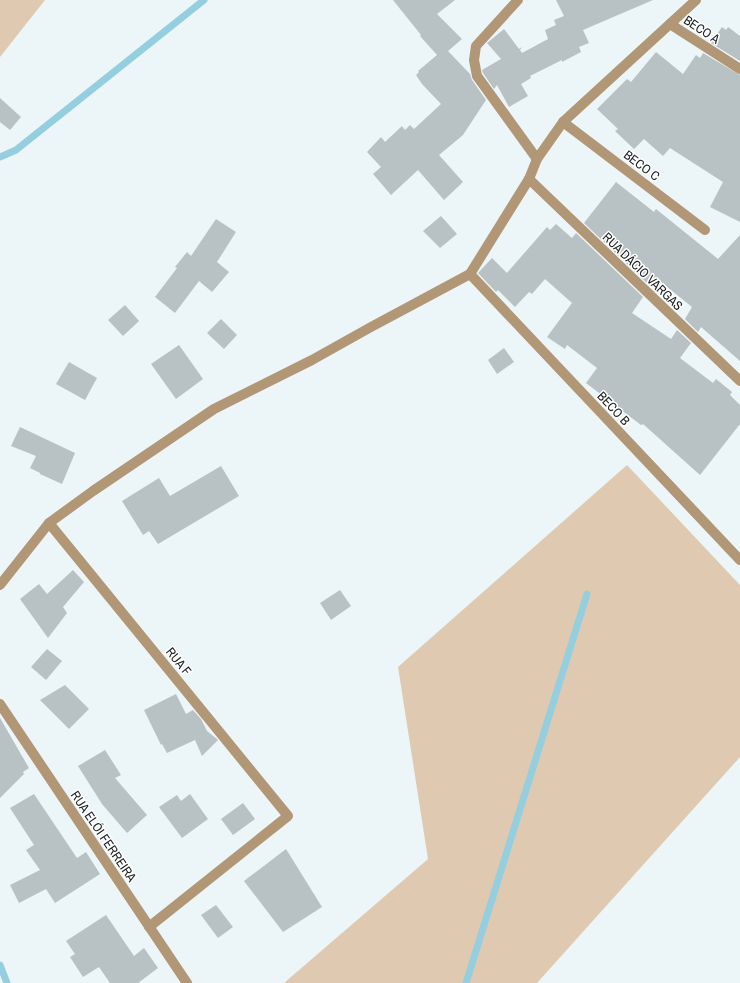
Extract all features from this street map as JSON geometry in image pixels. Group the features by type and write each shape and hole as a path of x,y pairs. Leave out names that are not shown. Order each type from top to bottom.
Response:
{"street":[{"path":"518,0 476,46 474,60 477,76 537,159"},
{"path":"0,585 50,523 93,491 214,409 312,360 470,274 529,179 537,159 563,122 696,0"},
{"name":"BECO A","path":"670,24 740,69"},
{"name":"BECO C","path":"563,122 705,230"},
{"name":"RUA DÁCIO VARGAS","path":"529,179 740,381"},
{"name":"BECO B","path":"470,274 740,560"},
{"name":"RUA F","path":"50,523 288,816 149,927"},
{"name":"RUA ELÓI FERREIRA","path":"0,704 187,983"}],"shaded area":[{"path":"0,0 45,0 0,57"},
{"path":"627,465 740,585 740,757 537,983 284,983 428,859 398,667"}],"building":[{"path":"393,0 455,0 437,14 462,39 448,51 470,74 472,80 486,100 463,135 439,155 463,182 444,200 418,170 391,195 373,174 381,167 367,152 381,137 385,142 402,126 405,130 410,125 414,129 441,104 422,84 416,75 419,72 418,71 437,55 420,36 421,35"},
{"path":"556,0 653,0 583,30 589,43 579,47 581,52 530,76 531,78 521,84 528,96 509,107 497,85 494,89 483,73 482,70 501,59 487,43 504,29 519,49 522,47 520,50 522,53 548,39 545,30 556,25 554,20 564,16"},
{"path":"722,27 726,30 728,27 740,36 740,61 711,43"},
{"path":"656,52 683,74 696,55 700,58 703,53 740,75 740,222 710,207 723,182 670,148 663,156 644,139 634,149 615,131 618,129 597,109 627,79 631,82"},
{"path":"0,98 21,117 10,130 0,122"},
{"path":"616,182 654,212 656,209 718,259 740,235 740,361 701,327 698,332 685,319 692,307 656,278 650,286 584,223"},
{"path":"441,216 457,234 440,248 423,231"},
{"path":"216,219 236,232 217,262 229,272 212,292 199,281 175,313 155,297 187,252 191,256"},
{"path":"556,224 572,238 576,233 643,297 632,313 671,339 677,330 691,343 680,358 713,383 716,379 732,392 730,395 740,405 740,424 700,475 643,424 641,425 586,383 597,368 567,345 565,349 547,337 572,303 545,279 532,294 529,292 515,307 498,290 496,292 478,273 492,258 507,273 547,227 550,230"},
{"path":"125,305 139,321 123,336 108,320"},
{"path":"221,319 237,335 224,349 207,333"},
{"path":"179,345 203,379 176,399 151,364"},
{"path":"504,348 514,362 497,374 488,360"},
{"path":"69,362 97,378 85,400 56,384"},
{"path":"20,427 75,453 62,484 30,468 36,456 11,446"},
{"path":"221,466 239,496 158,544 149,531 143,535 122,501 159,478 170,496"},
{"path":"73,570 84,582 63,607 67,613 48,638 20,599 39,584 47,594"},
{"path":"340,590 351,606 331,620 320,603"},
{"path":"47,649 62,661 46,680 31,667"},
{"path":"65,685 89,709 69,729 40,700"},
{"path":"176,694 186,714 193,710 201,719 207,731 218,740 202,756 195,740 167,753 162,744 161,745 144,710"},
{"path":"0,718 29,768 23,772 24,774 0,798"},
{"path":"105,750 121,775 115,778 147,815 127,833 102,804 78,766"},
{"path":"34,794 77,858 86,852 100,874 55,903 46,889 19,903 10,885 40,870 26,850 34,845 10,808"},
{"path":"190,794 208,819 182,838 159,807 177,795 181,801"},
{"path":"243,803 255,819 233,835 221,819"},
{"path":"286,849 322,907 283,932 244,881"},
{"path":"216,905 233,927 218,938 201,915"},
{"path":"106,915 134,956 144,948 158,968 138,983 110,983 99,967 83,977 70,957 75,954 66,941"}],"waterway":[{"path":"0,157 16,150 204,0"},
{"path":"466,983 587,594"},
{"path":"0,965 7,983"}]}
